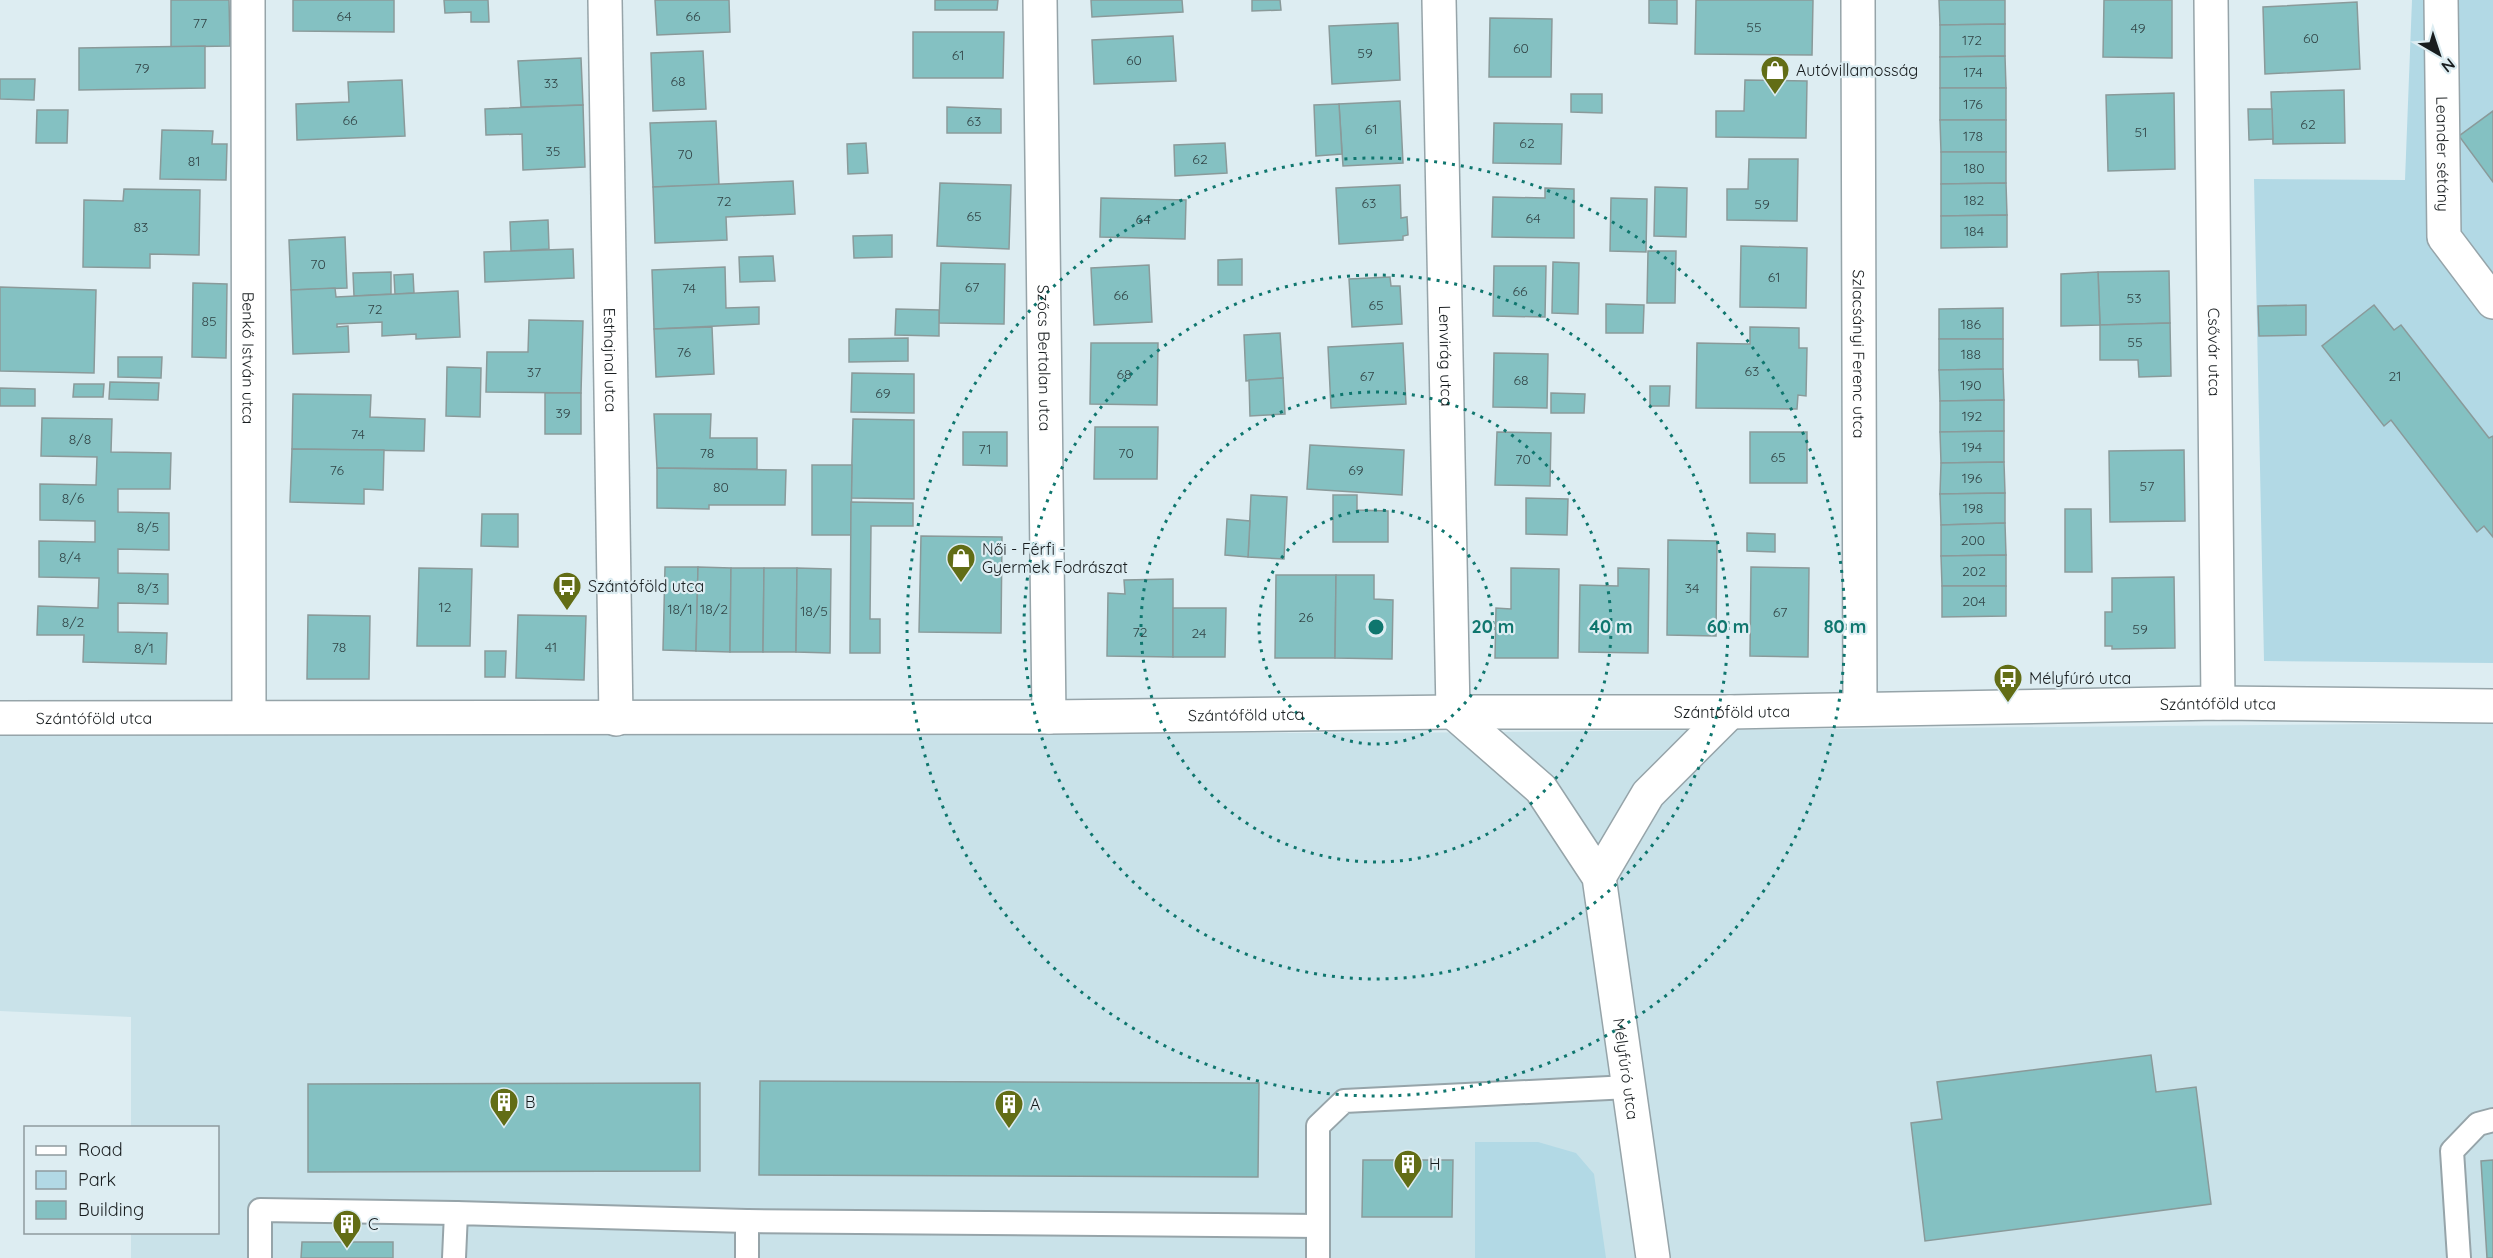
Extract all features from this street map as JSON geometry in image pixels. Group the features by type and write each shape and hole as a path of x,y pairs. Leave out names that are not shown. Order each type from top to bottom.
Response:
{"street":[{"name":"Benkő István utca","path":"248,0 249,717"},
{"name":"Esthajnal utca","path":"605,0 616,719"},
{"name":"Szőcs Bertalan utca","path":"1040,0 1049,717"},
{"name":"Lenvirág utca","path":"1439,0 1453,712"},
{"name":"Szlacsányi Ferenc utca","path":"1858,0 1860,709"},
{"name":"Csővár utca","path":"2211,0 2218,704"},
{"name":"Leander sétány","path":"2441,0 2444,237 2493,302"},
{"name":"Szántóföld utca","path":"0,718 1049,717 1453,712 1730,712 2218,704 2493,706"},
{"name":"Mélyfúró utca","path":"1453,712 1541,789 1599,877 1653,1258"},
{"path":"1599,877 1648,794 1730,712"}],"lane":[{"path":"1318,1258 1318,1126 1344,1101 1629,1087"},
{"path":"2459,1258 2452,1150 2478,1124 2493,1120"},
{"path":"260,1258 260,1210 747,1221 1318,1226"},
{"path":"454,1258 456,1213"},
{"path":"747,1221 747,1258"}],"shaded area":[{"path":"2493,723 2493,1258 131,1258 131,1234 219,1234 219,1126 131,1126 131,1017 0,1011 0,732 1379,733"}],"green space":[{"path":"2412,0 2493,0 2493,663 2264,661 2254,179 2405,180"},
{"path":"1475,1142 1538,1142 1576,1153 1594,1174 1606,1258 1475,1258"}],"building":[{"path":"171,0 229,0 230,46 171,47"},
{"path":"293,0 394,0 394,32 293,31"},
{"path":"444,0 488,0 489,22 471,22 471,12 445,13"},
{"path":"655,0 729,0 730,32 657,35"},
{"path":"935,0 998,0 997,10 935,10"},
{"path":"1091,0 1182,0 1183,12 1092,17"},
{"path":"1252,0 1280,0 1281,10 1252,11"},
{"path":"1649,0 1677,0 1677,24 1649,23"},
{"path":"1696,0 1813,0 1812,55 1695,54"},
{"path":"1939,0 2005,0 2005,24 1940,25"},
{"path":"2104,0 2172,0 2172,58 2103,57"},
{"path":"2357,2 2360,69 2265,74 2263,7"},
{"path":"1490,18 1552,19 1551,77 1489,77"},
{"path":"1398,23 1400,80 1332,84 1329,26"},
{"path":"2005,24 2005,56 1940,57 1940,25"},
{"path":"913,32 1004,32 1003,78 913,78"},
{"path":"1173,36 1176,81 1094,84 1092,40"},
{"path":"205,46 205,88 79,90 79,48"},
{"path":"703,51 706,109 653,111 651,53"},
{"path":"2005,56 2006,88 1940,88 1940,57"},
{"path":"581,58 583,105 521,107 518,61"},
{"path":"0,79 35,79 34,100 0,99"},
{"path":"402,80 405,136 297,140 296,104 349,102 348,82"},
{"name":"Autóvillamosság","path":"1745,80 1807,81 1806,138 1716,137 1716,111 1744,111"},
{"path":"1940,88 2006,88 2006,120 1940,120"},
{"path":"2344,90 2345,143 2273,144 2271,92"},
{"path":"2174,93 2175,169 2108,171 2106,95"},
{"path":"1571,94 1602,94 1602,113 1571,112"},
{"path":"1400,101 1403,163 1343,166 1339,104"},
{"path":"1339,104 1342,154 1316,156 1314,105"},
{"path":"583,105 585,167 523,170 522,134 486,135 485,109"},
{"path":"947,107 1001,109 1001,133 947,133"},
{"path":"2248,109 2272,109 2273,139 2249,140"},
{"path":"37,110 68,110 67,143 36,143"},
{"path":"2493,111 2493,182 2459,136"},
{"path":"1940,120 2006,120 2006,152 1941,152"},
{"path":"716,121 719,185 653,187 650,123"},
{"path":"1494,123 1562,124 1561,164 1493,163"},
{"path":"162,130 213,131 212,144 227,144 226,180 160,179"},
{"path":"866,143 868,173 848,174 847,144"},
{"path":"1225,143 1227,173 1175,176 1174,145"},
{"path":"1941,152 2006,152 2006,183 1941,184"},
{"path":"1749,159 1798,159 1797,221 1727,220 1727,189 1748,189"},
{"path":"793,181 795,214 726,217 727,240 655,243 653,187"},
{"path":"940,183 1011,185 1009,249 937,246"},
{"path":"2006,183 2007,215 1941,216 1941,184"},
{"path":"1400,185 1401,218 1407,217 1408,235 1403,236 1403,240 1339,244 1336,188"},
{"path":"1655,187 1687,188 1686,237 1654,236"},
{"path":"1545,188 1574,189 1574,238 1492,237 1493,197 1545,198"},
{"path":"124,189 200,190 199,255 150,254 150,268 83,267 84,200 123,201"},
{"path":"1101,198 1186,200 1185,239 1100,237"},
{"path":"1611,198 1647,199 1646,252 1610,251"},
{"path":"2007,215 2007,247 1941,248 1941,216"},
{"path":"548,220 549,249 511,251 510,222"},
{"path":"892,235 892,257 854,258 853,236"},
{"path":"345,237 347,288 291,290 289,240"},
{"path":"1741,246 1807,248 1806,308 1740,307"},
{"path":"573,249 574,278 485,282 484,252"},
{"path":"1648,251 1676,251 1675,303 1647,303"},
{"path":"773,256 775,281 740,282 739,257"},
{"path":"1242,259 1242,285 1218,285 1218,260"},
{"path":"1553,262 1579,263 1578,314 1552,313"},
{"path":"941,263 1005,264 1004,324 939,323"},
{"path":"1149,265 1152,322 1094,325 1091,268"},
{"path":"1494,266 1546,266 1545,317 1493,316"},
{"path":"725,267 726,308 759,307 759,324 654,329 652,270"},
{"path":"2169,271 2170,323 2100,325 2098,272"},
{"path":"391,272 391,294 354,296 353,273"},
{"path":"2098,272 2100,325 2061,326 2061,274"},
{"path":"413,274 414,293 395,294 394,275"},
{"path":"1390,277 1391,286 1400,286 1402,324 1352,327 1349,279"},
{"path":"193,283 227,284 226,358 192,357"},
{"path":"0,287 96,290 94,373 0,371"},
{"path":"335,288 336,297 458,291 460,337 416,339 416,334 382,336 382,322 337,324 337,327 348,326 349,352 293,354 291,290"},
{"path":"1606,304 1644,305 1643,333 1606,333"},
{"path":"2306,305 2306,335 2259,336 2258,306"},
{"path":"2374,305 2394,330 2401,325 2489,438 2493,436 2493,537 2484,526 2477,532 2391,420 2384,426 2322,346"},
{"path":"2003,308 2003,339 1939,339 1939,309"},
{"path":"896,309 939,310 939,336 895,335"},
{"path":"529,320 583,321 581,393 486,392 487,352 528,352"},
{"path":"2170,323 2171,376 2139,377 2138,360 2100,360 2100,325"},
{"path":"712,327 714,374 656,377 654,329"},
{"path":"1750,327 1799,328 1799,348 1807,348 1806,396 1798,395 1797,409 1696,408 1697,343 1750,344"},
{"path":"1280,333 1283,378 1246,381 1244,335"},
{"path":"908,338 908,361 849,362 849,339"},
{"path":"1939,339 2003,339 2003,369 1939,370"},
{"path":"1091,343 1158,343 1157,405 1090,404"},
{"path":"1403,343 1406,404 1331,408 1328,347"},
{"path":"1494,353 1548,354 1547,408 1493,407"},
{"path":"118,357 162,357 161,378 118,377"},
{"path":"447,367 481,368 480,417 446,416"},
{"path":"2003,369 2004,400 1940,401 1939,370"},
{"path":"852,373 914,374 914,413 851,412"},
{"path":"1283,378 1285,414 1250,416 1249,380"},
{"path":"110,382 159,383 158,400 109,399"},
{"path":"74,384 104,384 103,397 73,397"},
{"path":"1650,386 1670,386 1669,406 1650,406"},
{"path":"0,388 35,389 35,406 0,406"},
{"path":"545,393 581,393 581,434 545,434"},
{"path":"1551,393 1585,394 1584,413 1551,413"},
{"path":"293,394 371,395 370,417 425,419 424,451 292,449"},
{"path":"2004,400 2004,431 1940,432 1940,401"},
{"path":"654,414 711,414 710,438 757,438 757,469 657,468"},
{"path":"42,418 112,419 111,452 171,453 170,489 118,489 118,512 169,513 169,550 118,549 118,573 168,574 168,604 118,603 118,632 167,633 166,664 83,662 84,635 37,635 38,606 98,608 99,578 39,577 39,541 95,542 95,521 40,520 40,484 96,485 97,457 41,456"},
{"path":"853,419 914,420 914,499 851,498"},
{"path":"1095,427 1158,427 1157,479 1094,479"},
{"path":"2004,431 2004,462 1941,463 1940,432"},
{"path":"963,432 1007,432 1007,466 963,465"},
{"path":"1497,432 1551,433 1550,486 1495,485"},
{"path":"1750,432 1807,432 1807,483 1750,483"},
{"path":"1310,445 1404,450 1402,495 1307,489"},
{"path":"292,449 384,450 383,490 364,489 364,504 290,502"},
{"path":"2184,450 2185,521 2110,522 2109,451"},
{"path":"2004,462 2005,493 1940,494 1941,463"},
{"path":"812,465 852,465 851,535 812,535"},
{"path":"657,468 786,470 785,505 709,505 709,509 657,508"},
{"path":"2005,493 2005,523 1941,525 1940,494"},
{"path":"1251,495 1287,497 1284,559 1248,557"},
{"path":"1333,495 1357,495 1357,510 1388,511 1388,542 1333,542"},
{"path":"1526,498 1568,499 1567,535 1526,534"},
{"path":"851,502 913,503 913,526 871,526 870,619 880,619 880,653 850,653"},
{"path":"2065,509 2091,509 2092,572 2065,572"},
{"path":"482,514 518,514 518,547 481,546"},
{"path":"1227,519 1250,521 1248,557 1225,555"},
{"path":"2005,523 2006,555 1941,556 1941,525"},
{"path":"1747,533 1775,534 1775,552 1747,551"},
{"name":"Női - Férfi - Gyermek Fodrászat","path":"921,536 1002,537 1001,633 919,632"},
{"path":"1668,540 1717,541 1716,636 1667,635"},
{"path":"2006,555 2006,586 1942,586 1941,556"},
{"path":"665,567 698,567 696,651 663,650"},
{"path":"698,567 731,568 730,652 696,651"},
{"path":"1751,567 1809,568 1808,657 1750,656"},
{"path":"419,568 472,569 470,646 417,646"},
{"path":"731,568 764,568 763,652 730,652"},
{"path":"764,568 797,568 796,652 763,652"},
{"path":"797,568 831,569 830,653 796,652"},
{"path":"1511,568 1559,569 1558,658 1495,658 1496,608 1511,609"},
{"path":"1618,568 1649,569 1648,653 1579,652 1580,585 1618,586"},
{"path":"1276,575 1336,575 1335,658 1275,658"},
{"path":"1336,575 1374,575 1374,599 1393,600 1392,659 1335,658"},
{"path":"2174,577 2175,648 2112,649 2112,646 2105,646 2105,612 2112,612 2112,578"},
{"path":"1173,579 1173,657 1107,656 1108,593 1125,594 1124,580"},
{"path":"1942,586 2006,586 2006,616 1942,617"},
{"path":"1173,608 1226,608 1225,657 1173,657"},
{"path":"308,615 370,616 369,679 307,679"},
{"path":"518,615 586,616 584,680 516,678"},
{"path":"485,651 506,651 505,677 485,677"},
{"path":"2151,1055 2156,1092 2196,1087 2211,1204 1925,1241 1911,1123 1942,1119 1937,1082"},
{"name":"A","path":"760,1081 1259,1083 1258,1177 759,1175"},
{"name":"B","path":"700,1083 700,1171 308,1172 308,1084"},
{"name":"H","path":"1363,1160 1453,1160 1452,1217 1362,1217"},
{"path":"2493,1160 2493,1258 2487,1258 2481,1161"},
{"name":"C","path":"302,1242 393,1242 393,1258 301,1258"}],"place":[{"name":"Autóvillamosság","path":"1775,96"},
{"name":"Női - Férfi - Gyermek Fodrászat","path":"961,584"},
{"name":"Szántóföld utca","path":"567,612"},
{"name":"Mélyfúró utca","path":"2008,704"},
{"name":"B","path":"504,1128"},
{"name":"A","path":"1009,1130"},
{"name":"H","path":"1408,1190"},
{"name":"C","path":"347,1250"}]}
